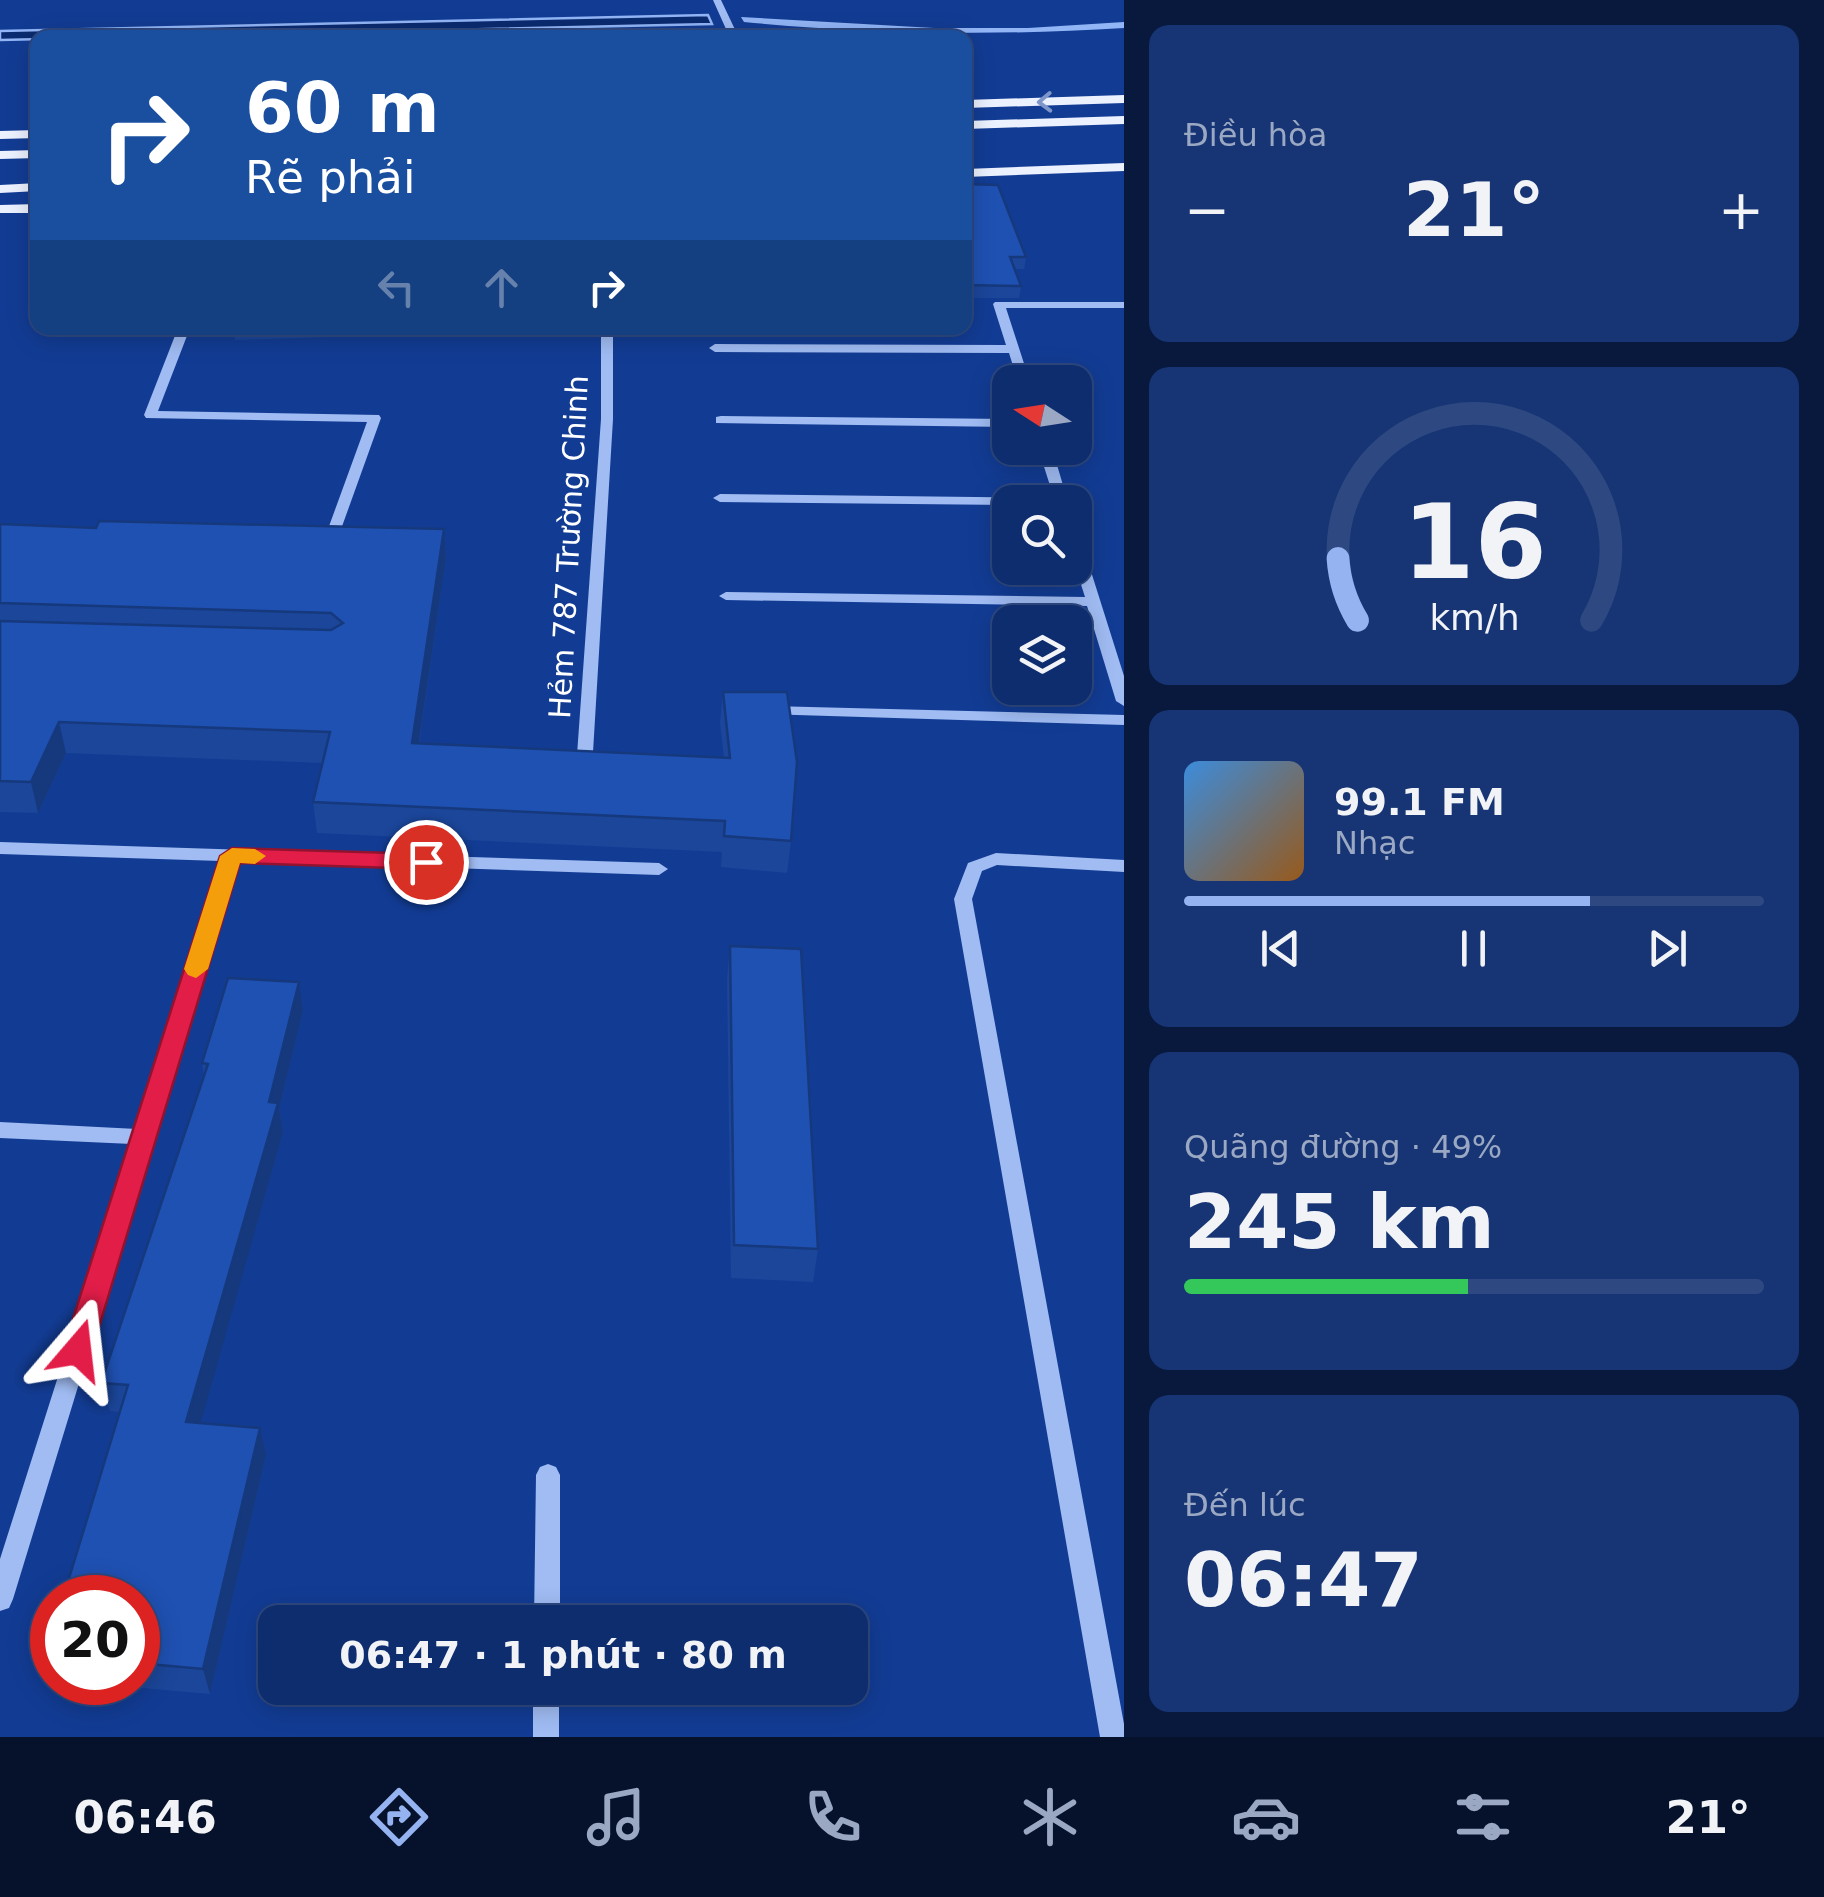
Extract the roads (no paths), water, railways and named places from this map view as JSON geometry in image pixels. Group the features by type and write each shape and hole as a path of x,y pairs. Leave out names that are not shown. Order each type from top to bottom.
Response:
{"main road":[{"path":"972,104 1124,99"},
{"path":"972,125 1124,120"},
{"path":"0,135 30,134"},
{"path":"972,158 1124,153"},
{"path":"0,155 30,154"},
{"path":"972,173 1124,167"},
{"path":"0,188 30,188"},
{"path":"0,209 30,208"}],"street":[{"path":"717,0 731,30"},
{"path":"1019,365 998,304 1124,304"},
{"path":"181,335 150,416 375,418 335,530"},
{"name":"Hẻm 787 Trường Chinh","path":"584,769 606,419 606,335"},
{"path":"715,348 1014,350"},
{"path":"720,420 992,423"},
{"path":"720,498 992,501"},
{"path":"1089,585 1124,701"},
{"path":"726,596 1094,602"},
{"path":"756,710 1124,720"},
{"path":"0,848 659,869"},
{"path":"0,1599 232,856"},
{"path":"1113,1737 962,899 974,867 996,859 1124,866"},
{"path":"0,1130 144,1137"},
{"path":"547,1605 548,1475"},
{"path":"546,1705 546,1737"}],"water":[{"path":"708,15 712,24 445,30 44,30"},
{"path":"30,30 30,39 0,40 0,31"}],"waterway":[{"path":"744,19 910,30"},
{"path":"972,31 1124,25"}]}
